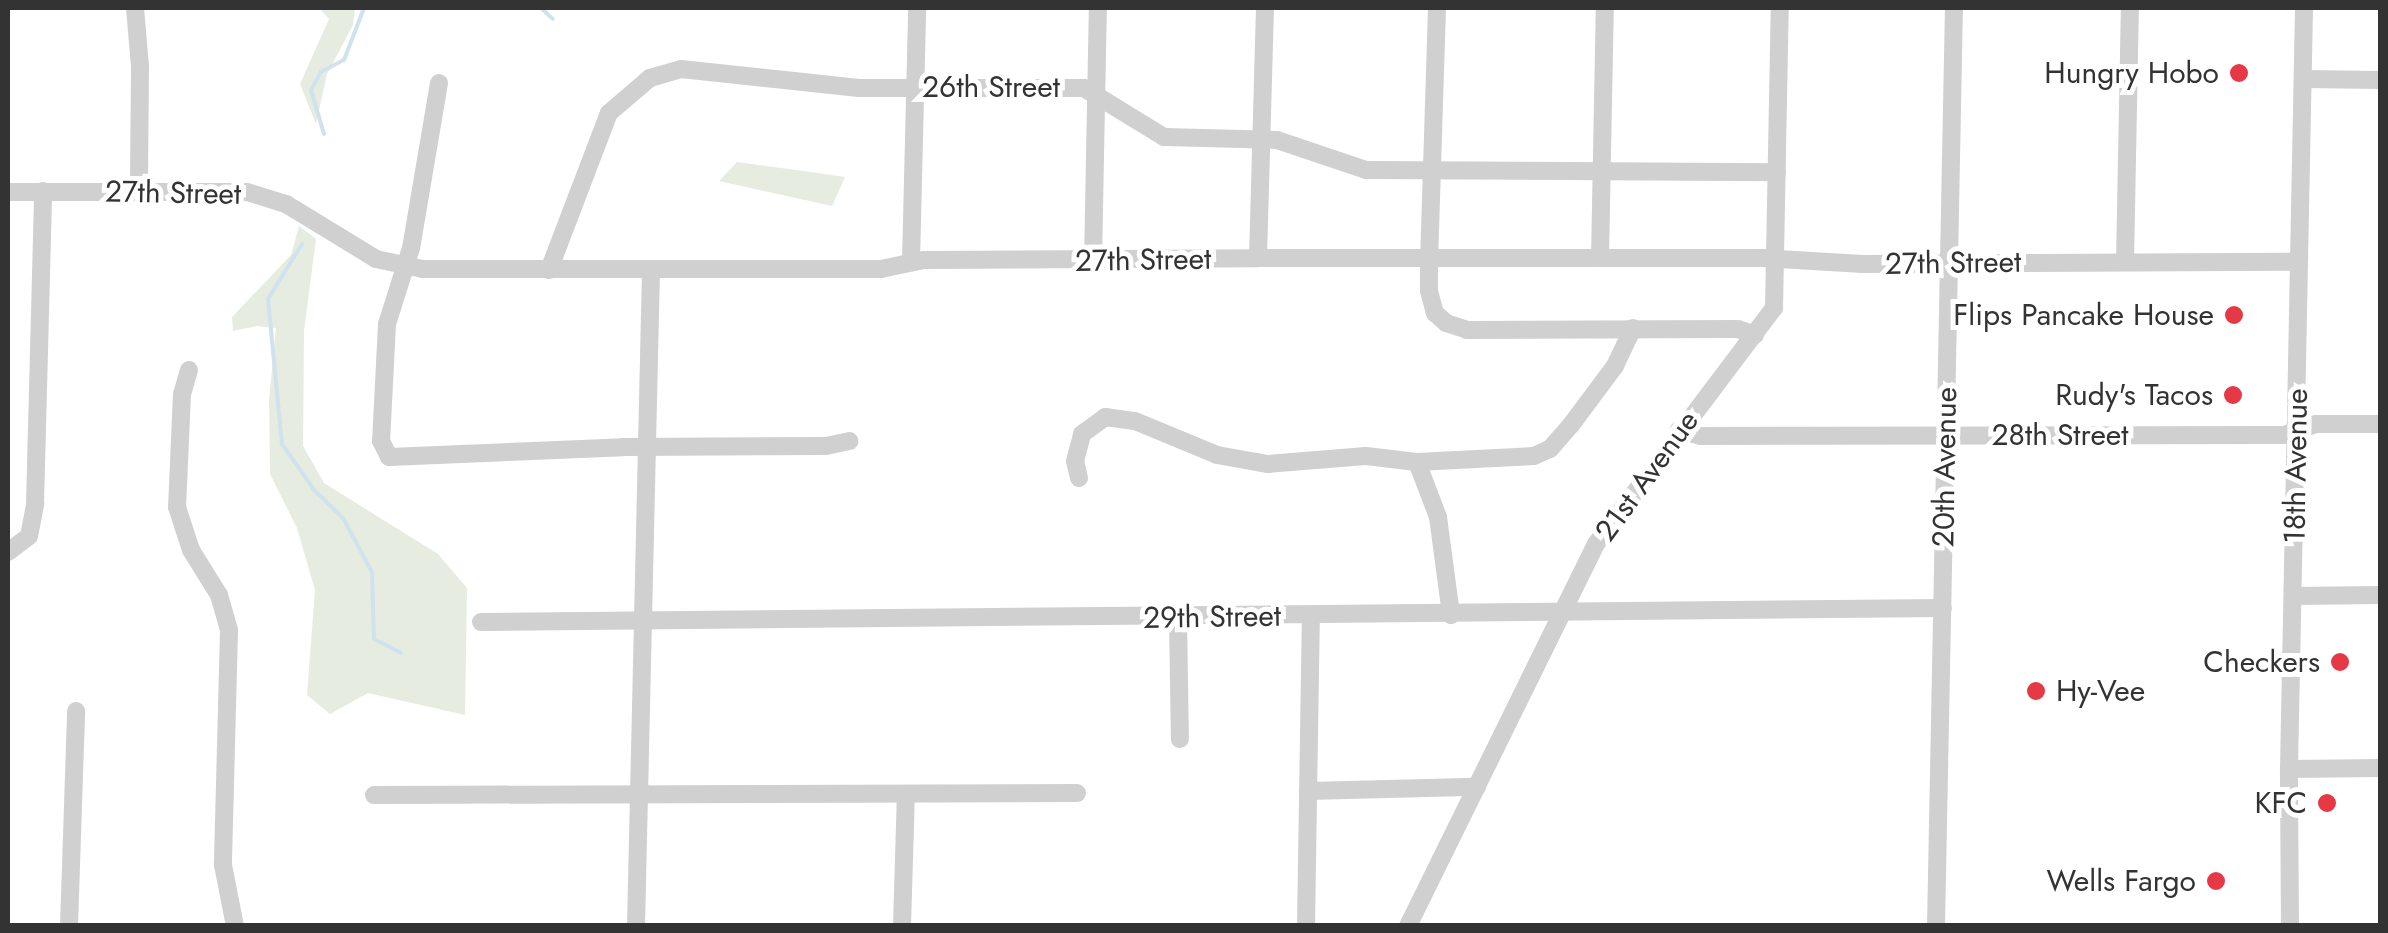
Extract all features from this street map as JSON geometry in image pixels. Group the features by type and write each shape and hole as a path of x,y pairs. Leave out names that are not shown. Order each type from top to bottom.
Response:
{"street":[{"path":"135,8 140,66 139,192"},
{"path":"911,262 917,8"},
{"path":"1093,261 1098,8"},
{"path":"1258,258 1265,8"},
{"path":"1437,8 1429,291 1439,317 1467,330 1633,328 1738,330 1754,335"},
{"path":"1600,258 1605,8"},
{"name":"21st Avenue","path":"1408,926 1606,528 1774,308 1780,8"},
{"name":"20th Avenue","path":"1936,926 1954,8"},
{"path":"2125,262 2130,8"},
{"name":"18th Avenue","path":"2290,926 2289,768 2304,8"},
{"name":"26th Street","path":"549,270 600,128 620,100 650,78 681,69 859,88 1074,86 1096,94 1164,137 1262,138 1366,170 1777,172"},
{"path":"2303,80 2380,80"},
{"path":"440,84 406,266 390,314 384,349 382,450 396,460 446,453 826,446 849,441"},
{"name":"27th Street","path":"8,192 203,190 265,196 304,214 376,259 406,266 549,270 881,269 911,262 1258,258 1949,264 2299,262"},
{"path":"15,548 32,529 35,504 43,191"},
{"path":"636,926 650,270"},
{"path":"1079,478 1075,461 1082,434 1105,417 1134,421 1202,450 1250,462 1280,464 1366,456 1417,462 1534,456 1550,449 1615,366 1633,328"},
{"path":"189,370 182,394 177,507 191,550 219,595 229,631 222,865 236,926"},
{"name":"28th Street","path":"1680,430 1701,436 2264,435 2316,424 2380,424"},
{"path":"1417,462 1438,517 1451,614"},
{"path":"2293,596 2380,596"},
{"name":"29th Street","path":"481,622 1943,608"},
{"path":"1306,926 1311,616"},
{"path":"1178,618 1180,738"},
{"path":"70,926 76,711"},
{"path":"2289,768 2380,768"},
{"path":"1308,791 1477,787"},
{"path":"902,926 906,794"},
{"path":"374,795 1078,794"}],"shaded area":[{"path":"319,8 355,8 353,25 327,74 316,124 300,84 329,19"},
{"path":"737,162 845,177 832,206 719,181"},
{"path":"299,226 316,239 304,331 303,446 324,483 438,554 467,588 465,715 368,693 330,714 307,695 315,590 297,528 270,474 269,400 276,328 257,326 233,331 232,317 291,255"}],"waterway":[{"path":"324,134 311,90 321,72 344,60 364,8"},
{"path":"541,8 553,19"},
{"path":"302,244 268,299 282,444 315,491 343,518 372,572 374,639 401,653"}],"place":[{"name":"Hungry Hobo","path":"2239,73"},
{"name":"Flips Pancake House","path":"2234,315"},
{"name":"Rudy's Tacos","path":"2233,395"},
{"name":"Checkers","path":"2340,662"},
{"name":"Hy-Vee","path":"2036,691"},
{"name":"KFC","path":"2327,803"},
{"name":"Wells Fargo","path":"2216,881"}]}
